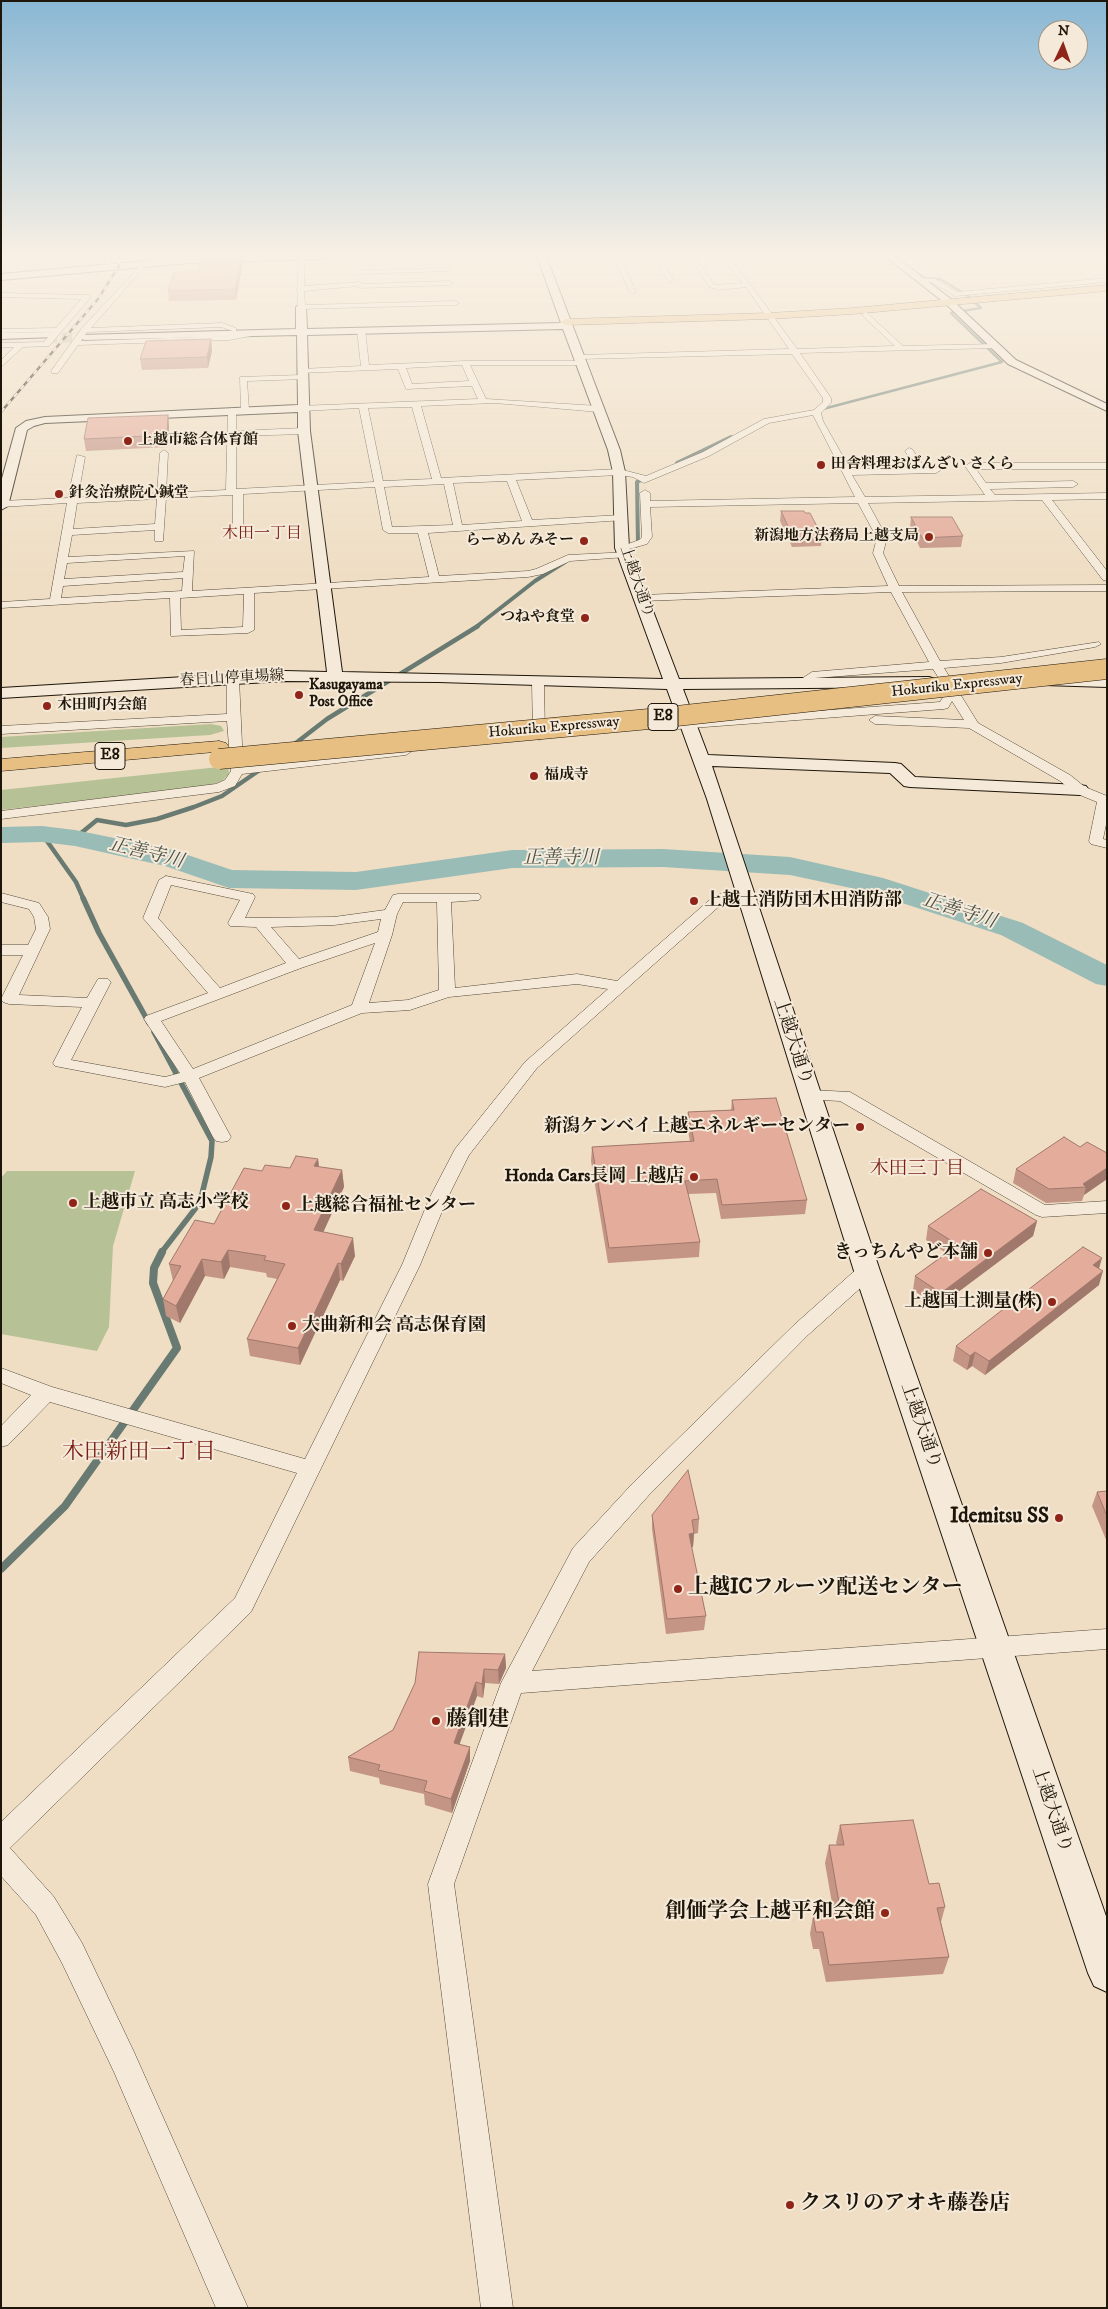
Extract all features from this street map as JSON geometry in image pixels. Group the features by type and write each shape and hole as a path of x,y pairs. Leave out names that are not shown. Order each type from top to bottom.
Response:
{"main road":[{"name":"Hokuriku Expressway","path":"1,777 1107,659"},
{"name":"Hokuriku Expressway","path":"1,765 219,753 649,719 1107,669"}],"street":[{"path":"55,371 61,364"},
{"path":"302,364 302,408 310,488 335,676"},
{"path":"365,364 365,368"},
{"path":"245,410 243,379 365,368 449,364"},
{"path":"465,364 483,401"},
{"name":"上越大通り","path":"582,364 614,450 619,472 624,551 716,799 741,884 867,1271 1107,1974"},
{"path":"644,480 706,454 767,421 817,412 826,403 827,398 802,364"},
{"path":"1015,364 1107,408"},
{"path":"401,366 409,387 473,383"},
{"path":"599,410 483,401 45,420 30,423 22,428 2,505 619,472 635,475 644,480"},
{"path":"416,404 437,482"},
{"path":"363,406 388,530 422,530 621,518"},
{"path":"232,411 231,434 238,533"},
{"path":"817,412 819,421 882,538 882,544 878,553 895,589 936,666 972,724"},
{"path":"231,434 304,431"},
{"path":"909,451 922,470"},
{"path":"158,539 164,453"},
{"path":"54,602 80,457"},
{"path":"992,498 970,466 1107,466"},
{"path":"847,472 936,470"},
{"path":"511,478 528,524"},
{"path":"1,605 435,580 539,572 568,558 624,551 643,542 647,537 644,480"},
{"path":"448,481 458,527"},
{"path":"983,486 1088,484"},
{"path":"645,504 1045,497 1105,498"},
{"path":"1045,497 1107,578"},
{"path":"66,532 159,527"},
{"path":"422,530 435,580"},
{"path":"61,560 190,553 187,593"},
{"path":"57,583 188,575"},
{"path":"641,598 895,589 1107,588"},
{"path":"174,594 175,634 248,630 249,590"},
{"path":"801,683 812,675 1001,660 1095,644"},
{"name":"春日山停車場線","path":"1,693 233,679 335,676 674,684 801,683 949,687 1107,682"},
{"path":"1,815 218,788 230,783 237,771 233,717 233,679"},
{"path":"538,681 539,736"},
{"path":"237,771 478,741 944,704 949,687"},
{"path":"1,730 233,717"},
{"path":"875,720 972,724 1065,778 1080,790 1106,801 1096,841 1107,844"},
{"path":"701,760 895,768 910,782 1080,790"},
{"path":"217,994 150,918 166,880 248,897 235,923 261,924 334,921 390,914"},
{"path":"1,1840 243,1605 411,1265 461,1153 531,1065 719,899 741,884"},
{"path":"1,897 34,906 41,917 43,929 9,1000 91,1003"},
{"path":"359,1008 390,914 398,898 474,897"},
{"path":"444,898 447,993"},
{"path":"261,924 296,965"},
{"path":"222,1137 190,1076 152,1019 384,934"},
{"path":"1,950 32,950"},
{"path":"103,982 61,1063 165,1082 190,1076 359,1008 410,1005 447,993 578,979 622,986"},
{"path":"810,1095 844,1096 1042,1211 1107,1207"},
{"path":"497,2308 441,1884 513,1683 580,1554 641,1490 801,1330 867,1271"},
{"path":"1,1376 46,1393 311,1469"},
{"path":"1,1439 46,1393"},
{"path":"513,1683 1107,1639"},
{"path":"1,1856 44,1906 72,1953 124,2062 232,2308"}],"green space":[{"path":"211,724 221,726 224,731 210,735 1,748 1,737"},
{"path":"228,766 229,774 222,781 208,786 1,810 1,790"},
{"path":"7,1171 135,1171 113,1246 109,1327 97,1351 1,1334 1,1178"}],"building":[{"path":"168,415 167,435 84,439 88,418"},
{"path":"781,511 804,511 805,513 810,513 822,536 793,537"},
{"path":"911,517 952,517 963,536 922,538"},
{"name":"Honda Cars長岡 上越店","path":"776,1098 807,1200 722,1205 717,1179 685,1181 700,1242 609,1248 592,1147 694,1141 688,1112 734,1110 732,1100"},
{"path":"1064,1137 1080,1147 1087,1142 1107,1153 1107,1168 1083,1184 1086,1187 1049,1189 1016,1169"},
{"path":"296,1156 318,1159 314,1166 342,1170 314,1230 353,1238 341,1264 338,1263 298,1348 247,1339 285,1264 264,1260 266,1256 228,1250 221,1262 202,1259 176,1306 163,1299 181,1266 169,1264 195,1220 214,1224 244,1168 262,1171 265,1165 290,1168"},
{"name":"きっちんやど本舗","path":"981,1189 1037,1221 941,1293 915,1276 958,1245 928,1226"},
{"name":"上越国土測量(株)","path":"1083,1247 1102,1258 1093,1265 1103,1271 989,1361 975,1352 970,1356 956,1346"},
{"name":"上越ICフルーツ配送センター","path":"688,1470 699,1519 692,1520 694,1533 689,1534 706,1616 667,1619 652,1515"},
{"path":"1107,1491 1107,1516 1097,1492"},
{"name":"藤創建","path":"419,1652 505,1654 498,1670 484,1669 482,1684 476,1682 454,1743 470,1747 451,1799 424,1791 427,1781 378,1770 380,1765 348,1757 393,1730 415,1683"},
{"name":"創価学会上越平和会館","path":"913,1820 929,1884 939,1883 945,1907 937,1908 949,1957 829,1965 823,1932 816,1932 813,1916 841,1914 829,1845 844,1845 840,1825"}],"waterway":[{"path":"819,410 995,364"},
{"path":"677,463 731,437"},
{"path":"623,554 638,544 637,482 645,478"},
{"path":"476,627 535,581 565,562"},
{"path":"292,746 327,719 478,626"},
{"path":"75,838 97,820 126,825 157,819 194,807 222,796 264,767"},
{"path":"42,834 76,882 84,900"},
{"name":"正善寺川","path":"1,835 42,834 75,838 173,859 229,879 356,881 512,859 663,858 790,866 873,884 1012,929 1107,977"},
{"path":"83,898 99,933 149,1023"},
{"path":"154,1032 212,1141 211,1157 202,1194 195,1209 161,1253"},
{"path":"1,1569 65,1506 177,1348 153,1283 154,1268 162,1252"}],"railway":[{"path":"1,412 42,364"}],"place":[{"name":"上越市総合体育館","path":"128,441"},
{"name":"田舎料理おばんざい さくら","path":"821,465"},
{"name":"針灸治療院心鍼堂","path":"59,494"},
{"name":"新潟地方法務局上越支局","path":"929,537"},
{"name":"らーめん みそー","path":"584,541"},
{"name":"つねや食堂","path":"585,618"},
{"name":"Kasugayama Post Office","path":"299,695"},
{"name":"木田町内会館","path":"47,706"},
{"name":"福成寺","path":"534,776"},
{"name":"上越士消防団木田消防部","path":"694,901"},
{"name":"新潟ケンベイ上越エネルギーセンター","path":"860,1127"},
{"name":"Honda Cars長岡 上越店","path":"694,1177"},
{"name":"上越市立 高志小学校","path":"73,1203"},
{"name":"上越総合福祉センター","path":"286,1206"},
{"name":"きっちんやど本舗","path":"988,1253"},
{"name":"上越国土測量(株)","path":"1052,1302"},
{"name":"大曲新和会 高志保育園","path":"292,1326"},
{"name":"Idemitsu SS","path":"1059,1518"},
{"name":"上越ICフルーツ配送センター","path":"678,1589"},
{"name":"藤創建","path":"436,1721"},
{"name":"創価学会上越平和会館","path":"885,1913"},
{"name":"クスリのアオキ藤巻店","path":"790,2205"}],"district":[{"name":"木田一丁目","path":"262,535"},
{"name":"木田三丁目","path":"917,1170"},
{"name":"木田新田一丁目","path":"139,1453"}]}
